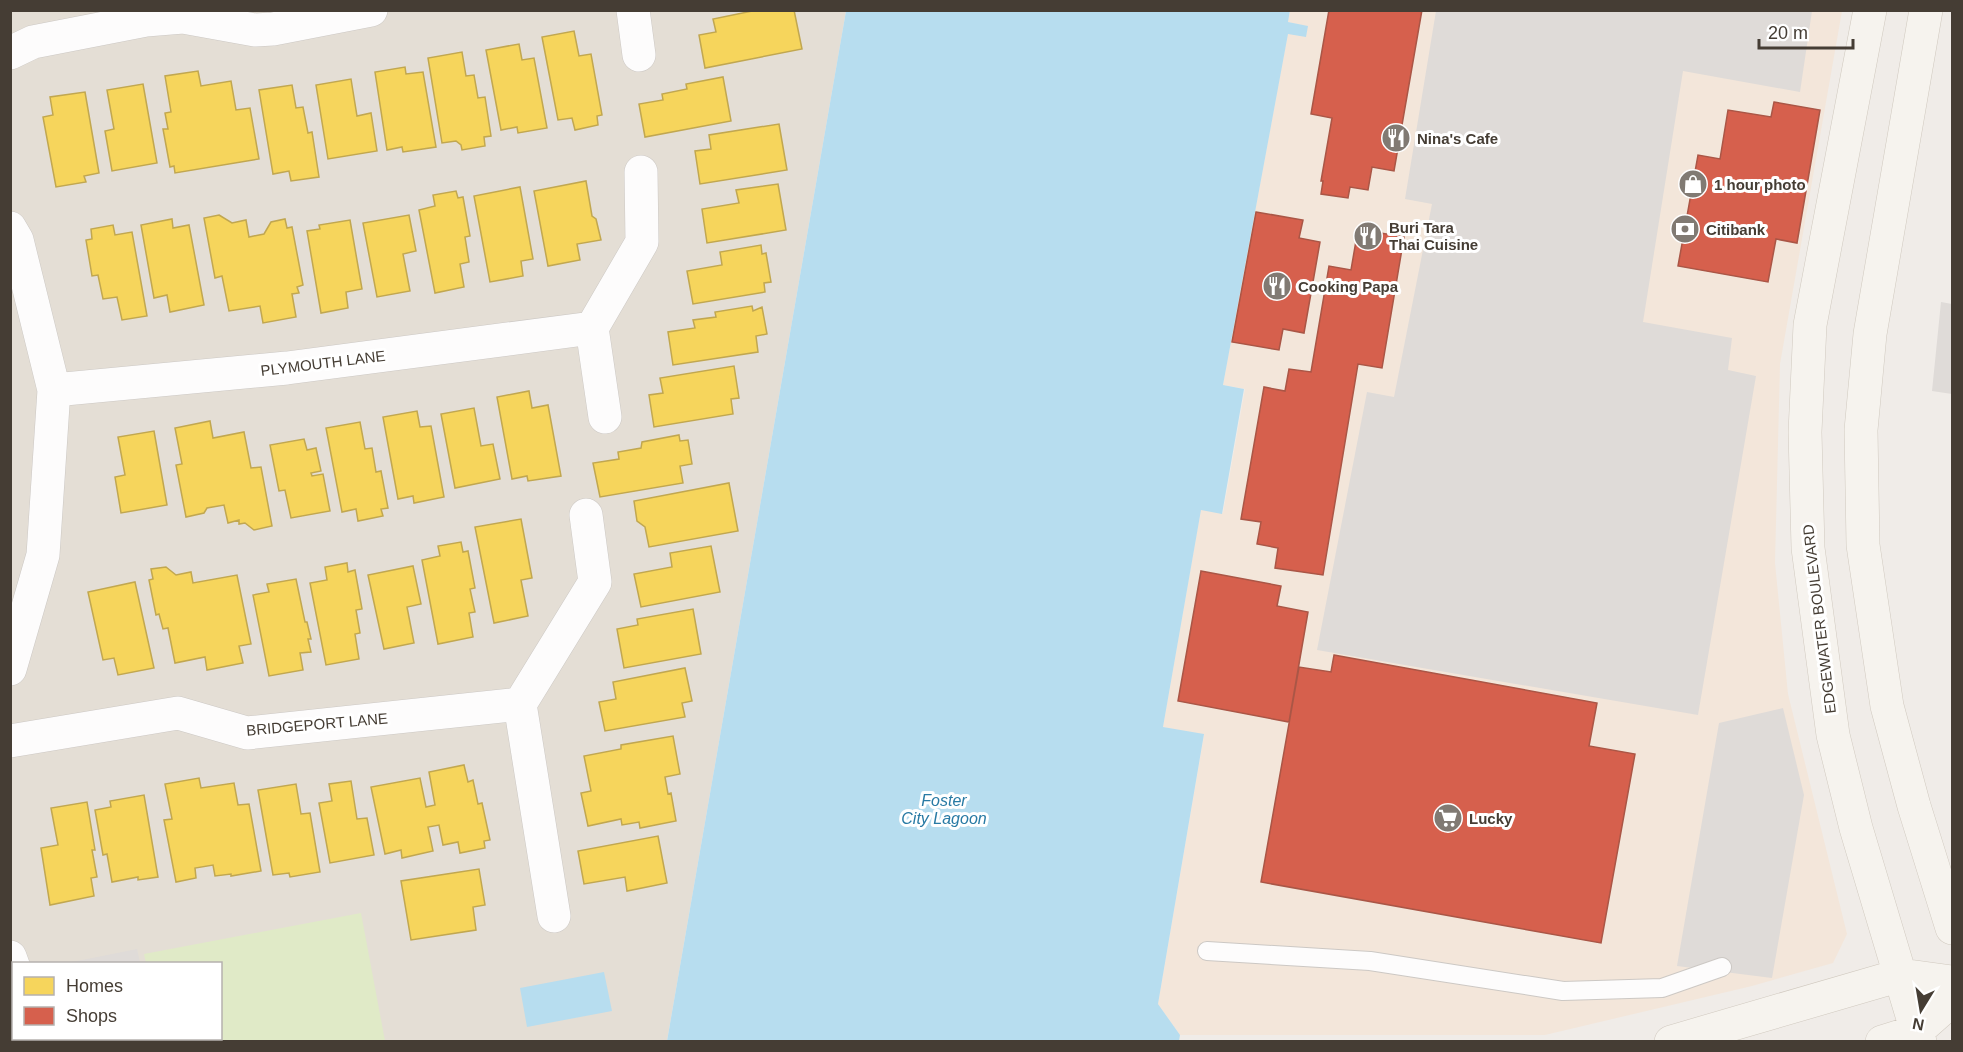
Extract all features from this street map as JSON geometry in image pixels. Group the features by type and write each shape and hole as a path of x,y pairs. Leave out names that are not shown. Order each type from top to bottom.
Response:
{"street":[{"path":"10,53 33,42 146,20 183,17 255,30 273,29 371,10"},
{"path":"633,10 639,55"},
{"name":"EDGEWATER BOULEVARD","path":"1870,10 1810,325 1805,432 1808,548 1833,735 1856,828 1919,1036"},
{"path":"1926,10 1870,334 1861,430 1863,545 1887,706 1914,806 1953,928"},
{"path":"604,417 591,328 642,242 641,172"},
{"path":"10,228 17,240 54,390 43,555 10,669"},
{"name":"PLYMOUTH LANE","path":"54,390 287,368 591,328"},
{"path":"554,916 520,704 595,582 586,515"},
{"name":"BRIDGEPORT LANE","path":"10,741 178,713 247,733 520,704"},
{"path":"1671,1041 1901,975 1953,982"},
{"path":"1882,1041 1919,1036 1953,1000"}],"lane":[{"path":"1207,951 1370,961 1563,991 1662,988 1722,967"}],"shaded area":[{"path":"10,11 846,11 667,1041 11,1041"},
{"path":"1290,11 1842,11 1780,364 1775,563 1788,694 1847,934 1833,963 1752,986 1545,1035 1180,1035 1158,1004 1204,735 1163,727 1201,509 1223,513 1245,389 1223,385 1288,33 1308,27 1288,22"},
{"path":"1436,11 1812,11 1800,92 1683,71 1643,322 1732,338 1728,370 1756,376 1698,715 1317,650 1367,392 1394,397 1432,204 1405,199"},
{"path":"1941,302 1952,304 1952,394 1932,391"},
{"path":"1783,708 1804,795 1772,978 1677,966 1719,723"},
{"path":"137,949 140,962 72,962"},
{"path":"87,1040 155,1041 88,1042"}],"green space":[{"path":"361,913 385,1041 161,1041 222,1040 222,962 146,962 144,954"}],"water":[{"name":"Foster City Lagoon","path":"1290,10 1288,22 1308,26 1306,37 1288,34 1223,385 1244,389 1222,514 1201,510 1163,727 1204,734 1158,1004 1180,1035 1179,1041 667,1041 846,11"},
{"path":"604,972 612,1011 527,1027 520,988"}],"building: Homes":[{"path":"757,10 794,10 802,49 705,68 699,35 716,32 713,19"},
{"path":"574,31 579,56 591,54 602,115 597,116 598,125 575,130 572,118 558,120 542,37"},
{"path":"519,44 522,60 534,58 547,128 518,133 517,127 501,130 486,50"},
{"path":"462,52 466,76 474,75 478,98 485,97 491,136 484,137 485,146 462,150 461,145 456,141 442,143 428,58"},
{"path":"405,67 406,74 423,72 436,147 403,152 402,147 387,150 375,72"},
{"path":"198,71 201,86 231,81 236,110 250,108 259,159 175,173 174,166 170,167 163,129 168,129 165,113 171,112 165,76"},
{"path":"723,77 731,121 645,137 639,104 663,100 662,94 687,89 686,84"},
{"path":"351,79 357,116 371,113 377,151 328,159 316,85"},
{"path":"143,84 157,163 112,171 105,131 114,129 107,90"},
{"path":"292,85 296,108 303,107 308,133 312,132 319,177 291,181 289,171 273,174 259,90"},
{"path":"85,92 99,173 84,176 86,182 56,187 43,117 53,115 50,97"},
{"path":"779,124 787,170 700,184 695,151 711,149 709,135"},
{"path":"586,181 592,216 596,219 601,240 577,244 580,260 548,266 534,191"},
{"path":"778,184 786,230 707,243 702,209 739,203 736,190"},
{"path":"520,187 533,259 521,261 523,276 490,282 474,196"},
{"path":"456,191 458,198 463,197 470,236 465,237 469,262 460,264 464,287 435,293 419,210 435,206 433,195"},
{"path":"219,215 232,223 246,220 249,237 264,234 271,222 285,219 287,228 292,227 303,285 297,287 299,293 292,294 296,317 263,323 260,306 229,311 222,276 215,278 204,218"},
{"path":"409,215 416,251 403,254 410,291 377,297 363,223"},
{"path":"172,219 173,228 189,225 204,305 170,312 167,295 154,298 141,225"},
{"path":"350,220 362,289 346,292 348,308 321,313 307,231 320,229 319,225"},
{"path":"113,225 115,235 132,232 147,316 122,320 117,297 103,299 98,275 92,276 86,240 92,239 91,229"},
{"path":"761,245 762,254 766,253 771,282 764,283 765,292 693,304 687,271 722,265 720,252"},
{"path":"752,306 753,311 762,307 767,334 756,336 758,352 673,365 668,332 695,328 693,320 716,317 715,312"},
{"path":"734,366 739,398 731,399 733,414 654,427 649,395 663,393 660,378"},
{"path":"529,391 532,408 548,405 561,476 528,481 527,476 512,479 497,397"},
{"path":"474,408 481,446 493,444 500,479 455,488 441,414"},
{"path":"417,411 420,427 431,426 444,497 414,503 413,496 398,499 383,417"},
{"path":"210,421 213,438 244,432 251,468 261,467 272,526 254,530 245,523 239,524 239,520 228,523 224,505 207,508 204,513 186,517 176,465 182,464 175,428"},
{"path":"360,422 365,449 372,448 376,472 381,471 388,508 381,509 383,516 358,521 356,509 342,512 326,428"},
{"path":"154,431 167,505 121,513 115,477 125,475 118,437"},
{"path":"679,435 680,441 688,440 692,464 680,466 683,483 600,497 593,463 619,459 618,452 641,448 642,442"},
{"path":"304,439 307,450 316,448 321,471 311,473 312,476 323,474 330,511 291,518 285,490 279,491 270,445"},
{"path":"729,483 738,531 649,547 645,527 637,521 634,501"},
{"path":"521,519 532,578 521,580 528,616 494,623 475,527"},
{"path":"461,542 463,552 468,551 475,588 470,589 475,612 469,613 473,637 438,644 422,560 440,556 438,546"},
{"path":"711,546 720,592 641,607 634,574 672,567 670,553"},
{"path":"347,563 348,572 355,570 362,609 356,610 360,633 355,634 359,659 326,665 310,583 327,580 325,567"},
{"path":"413,566 421,604 407,607 414,643 384,649 368,575"},
{"path":"166,567 176,575 191,572 193,583 237,575 251,644 239,646 243,663 207,670 205,657 175,663 168,628 163,629 159,614 156,615 149,580 153,579 151,569"},
{"path":"296,579 311,639 308,639 311,652 300,653 303,670 269,676 253,595 269,592 267,584"},
{"path":"135,582 154,668 118,675 114,658 103,660 88,592"},
{"path":"693,609 701,654 624,668 617,629 638,625 637,619"},
{"path":"685,668 692,701 682,703 685,717 605,731 599,702 616,699 613,682"},
{"path":"673,736 680,774 665,777 668,794 671,793 676,821 640,828 639,822 622,825 621,819 588,826 581,793 591,791 584,756 621,749 621,745"},
{"path":"464,765 468,782 473,780 478,804 482,803 490,840 484,841 485,848 460,853 458,842 443,845 439,825 428,827 433,851 402,858 401,850 385,854 371,787 420,778 426,807 435,805 429,772"},
{"path":"199,778 201,788 234,783 238,805 249,804 261,871 215,876 213,865 195,868 196,878 176,882 164,820 172,819 165,784"},
{"path":"351,781 357,819 367,818 374,855 330,863 319,803 332,801 329,784"},
{"path":"296,784 301,814 310,813 320,872 290,877 289,873 273,875 258,790"},
{"path":"144,795 158,877 138,880 138,877 112,882 107,854 103,855 95,810 111,807 110,801"},
{"path":"87,802 95,850 92,850 97,877 91,878 94,896 50,905 41,848 58,845 51,808"},
{"path":"658,836 667,883 627,891 625,877 584,884 578,851"},
{"path":"479,869 485,905 473,907 476,930 411,940 401,881"}],"building: Shops":[{"path":"1329,10 1422,10 1394,171 1372,167 1368,190 1350,187 1348,198 1321,194 1323,181 1321,181 1332,118 1311,114"},
{"path":"1774,102 1820,110 1797,243 1776,239 1768,282 1678,266 1698,155 1720,159 1728,110 1771,117"},
{"name":"Cooking Papa","path":"1256,212 1303,220 1299,238 1320,242 1304,333 1283,329 1279,350 1232,342"},
{"path":"1358,229 1404,237 1382,368 1358,364 1323,575 1275,568 1278,548 1257,544 1261,522 1241,519 1264,387 1285,391 1289,369 1311,372 1329,266 1351,270"},
{"path":"1201,571 1281,586 1277,606 1308,612 1289,722 1178,701"},
{"name":"Lucky","path":"1334,655 1597,703 1589,746 1635,754 1601,943 1261,882 1299,667 1331,672"}],"place":[{"name":"Nina's Cafe","path":"1396,138"},
{"name":"1 hour photo","path":"1693,184"},
{"name":"Citibank","path":"1685,229"},
{"name":"Buri Tara Thai Cuisine","path":"1368,236"},
{"name":"Cooking Papa","path":"1277,286"},
{"name":"Lucky","path":"1448,818"}]}
